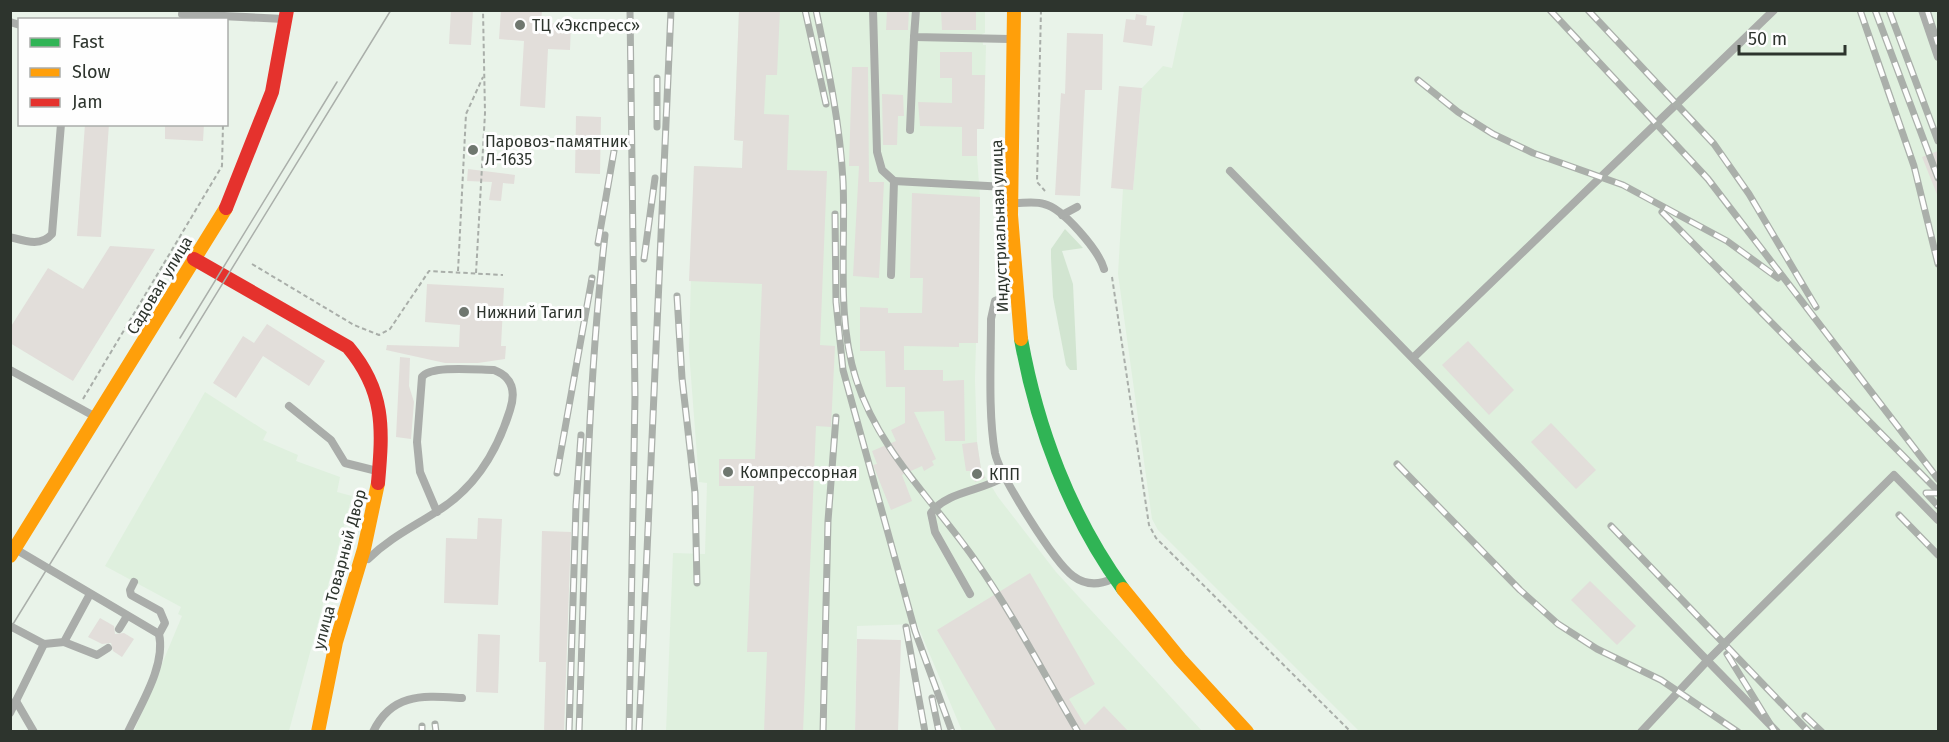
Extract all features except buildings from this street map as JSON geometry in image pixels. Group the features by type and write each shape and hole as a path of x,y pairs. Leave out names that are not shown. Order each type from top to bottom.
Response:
{"main road":[{"name":"Индустриальная улица","path":"1014,10 1012,203 1015,293 1029,377 1055,456 1085,526 1117,578 1182,662 1247,732"},
{"name":"Садовая улица","path":"13,552 231,199 272,92 286,15"},
{"name":"улица Товарный Двор","path":"194,259 348,347 364,367 375,387 382,443 376,501 334,652 318,732"}],"lane":[{"path":"873,10 879,161 882,170 894,181 1012,188"},
{"path":"909,130 916,10"},
{"path":"1414,357 1774,10"},
{"path":"1922,10 1938,57"},
{"path":"182,14 286,15"},
{"path":"914,37 1014,39"},
{"path":"10,237 36,242 45,241 52,234 61,126"},
{"path":"1230,171 1778,732"},
{"path":"891,275 894,181"},
{"path":"1012,203 1043,203 1063,214 1108,270"},
{"path":"1063,214 1077,207"},
{"path":"1015,293 995,301 991,320 994,443 1004,477 1063,565 1073,576 1092,584 1102,584 1117,578"},
{"path":"10,370 97,418"},
{"path":"355,577 366,560 379,548 403,530 437,512 463,493 483,470 504,428 515,395 512,386 502,373 494,370 436,370 425,373 422,377 418,452 420,472 437,512"},
{"path":"289,406 331,440 345,463 379,471"},
{"path":"1641,732 1707,660 1894,475 1938,520"},
{"path":"970,594 935,532 931,513 951,498 991,486 1004,477"},
{"path":"13,552 159,634"},
{"path":"128,732 156,667 161,645 159,634 165,623 165,616 131,595 130,590 134,582"},
{"path":"64,642 90,594"},
{"path":"119,629 127,616"},
{"path":"10,626 44,644 64,642 97,655 108,648"},
{"path":"10,713 44,644"},
{"path":"373,732 384,712 402,701 422,696 462,698"},
{"path":"16,701 33,732"}],"path":[{"path":"476,273 483,184 485,74 483,10"},
{"path":"1041,10 1037,182 1063,214"},
{"path":"458,272 466,114 485,74"},
{"path":"78,407 222,166 223,126"},
{"path":"252,264 354,325 379,334 390,329 429,271 503,275"},
{"path":"1108,270 1117,295 1149,525 1152,531 1351,732"}],"shaded area":[{"path":"739,11 985,11 985,33 982,34 983,45 986,45 984,129 977,129 980,197 975,380 977,442 981,469 998,497 1056,572 1202,731 962,731 917,624 857,626 855,731 666,732 673,553 705,554 707,483 699,482 689,351 694,166 742,168 743,141 734,140"},
{"path":"1184,11 1938,11 1938,731 1359,731 1158,530 1152,519 1118,274 1123,189 1133,189 1142,88 1163,66 1172,68"},
{"path":"1065,229 1083,248 1062,251 1073,284 1077,370 1070,370 1066,365 1053,297 1051,249"},
{"path":"205,392 267,432 263,440 298,455 296,461 340,477 337,492 352,496 289,731 134,731 182,616 178,614 181,607 105,566"}],"tram line":[{"path":"10,629 391,10"},
{"path":"180,338 337,82"}],"railway":[{"path":"629,732 635,396 630,10"},
{"path":"639,732 671,10"},
{"path":"805,10 826,104"},
{"path":"816,10 839,138 844,205 844,306 846,331 856,379 878,429 908,474 959,538 989,581 1078,732"},
{"path":"1550,10 1708,179 1938,479"},
{"path":"1588,10 1714,144 1749,194 1816,307"},
{"path":"1860,10 1914,166 1938,264"},
{"path":"1875,10 1938,178"},
{"path":"1889,10 1938,141"},
{"path":"1927,10 1938,44"},
{"path":"657,78 657,127"},
{"path":"1418,80 1458,112 1493,134 1533,153 1623,185 1727,241 1778,278"},
{"path":"598,243 614,151"},
{"path":"644,259 655,178"},
{"path":"1662,212 1938,491"},
{"path":"835,214 836,302 843,370 915,631 952,732"},
{"path":"579,732 590,421 605,235"},
{"path":"557,473 592,278"},
{"path":"677,296 682,378 695,493 697,583"},
{"path":"823,732 828,521 836,417"},
{"path":"569,732 576,505 581,435"},
{"path":"1397,464 1520,590 1558,624 1597,649 1661,680 1738,732"},
{"path":"1938,493 1926,493 1938,506"},
{"path":"1899,515 1938,555"},
{"path":"1611,526 1809,732"},
{"path":"906,627 925,732"},
{"path":"1727,654 1775,732"},
{"path":"932,698 939,732"},
{"path":"1805,716 1822,732"},
{"path":"435,724 436,732"},
{"path":"422,726 422,732"}],"traffic: fast":[{"path":"1021,339 1036,405 1058,470 1087,532 1123,589"}],"traffic: slow":[{"path":"1014,10 1011,215 1021,339"},
{"path":"10,556 226,208"},
{"path":"318,732 336,642 364,549 378,483"},
{"path":"1123,589 1180,659 1247,732"}],"traffic: jam":[{"path":"226,208 272,92 287,10"},
{"path":"194,259 348,347 369,379 379,411 381,445 378,483"}],"place":[{"name":"ТЦ «Экспресс»","path":"520,25"},
{"name":"Паровоз-памятник Л-1635","path":"473,150"},
{"name":"Нижний Тагил","path":"464,312"},
{"name":"Компрессорная","path":"728,472"},
{"name":"КПП","path":"977,474"}]}
